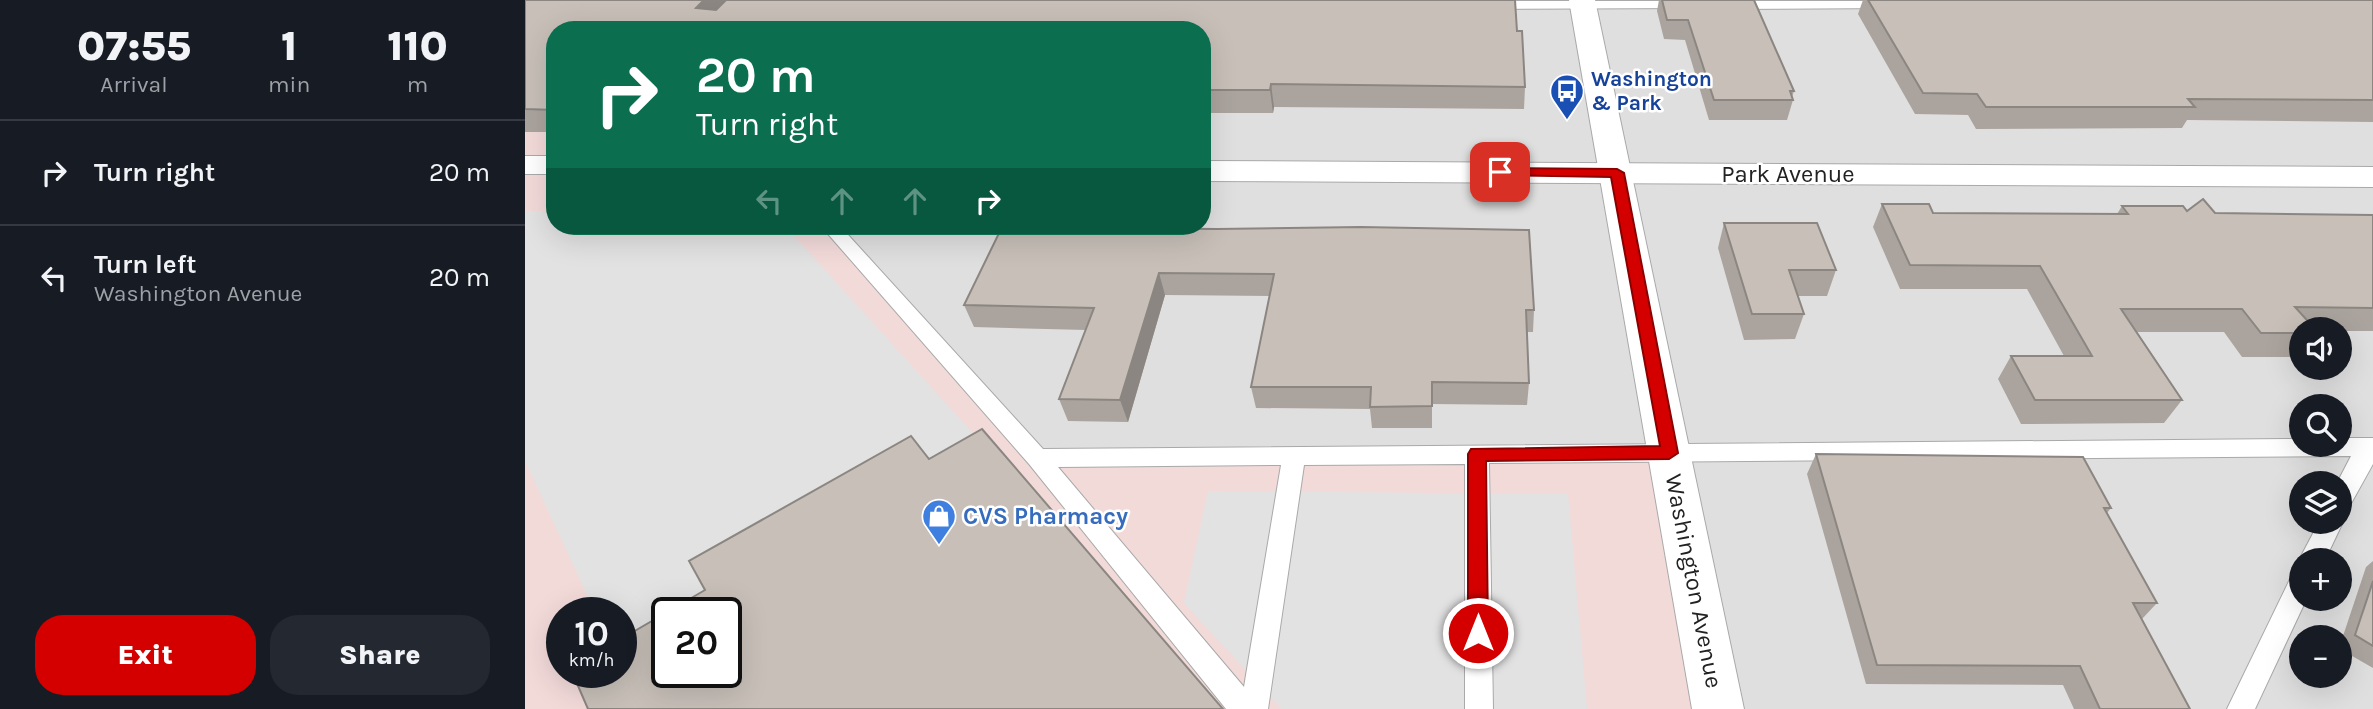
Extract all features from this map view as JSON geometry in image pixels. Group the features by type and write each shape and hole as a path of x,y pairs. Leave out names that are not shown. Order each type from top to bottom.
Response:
{"street":[{"name":"Washington Avenue","path":"1582,3 1617,173 1718,709"},
{"path":"525,165 546,165"},
{"name":"Park Avenue","path":"1211,171 2373,177"}],"lane":[{"path":"1480,5 1900,5"},
{"path":"838,235 1037,458 1244,709"},
{"path":"1037,458 2373,449"},
{"path":"2352,477 2360,461 2373,449"},
{"path":"1477,454 1479,709"},
{"path":"1254,709 1294,456"},
{"path":"2241,709 2289,608"}],"shaded area":[{"path":"525,0 2373,0 2373,709 1718,709 1037,458 838,235 1211,235 1211,21 660,21"},
{"path":"525,21 546,22 546,235 838,235 1037,458 1670,453 1718,709 525,709"},
{"path":"525,211 546,212 546,235 793,235 980,441 694,597 651,597 651,625 637,635 637,597 588,597 525,461"},
{"path":"1208,491 1568,494 1587,709 1281,709 1184,603"}],"building":[{"path":"525,0 704,0 696,8 716,10 726,0 1515,0 1517,31 1522,31 1525,87 1271,84 1270,90 1211,90 1211,21 546,21 546,110 525,109"},
{"path":"1662,0 1754,0 1794,91 1790,91 1793,100 1714,100 1688,20 1667,20"},
{"path":"1868,0 2373,0 2373,100 2188,99 2195,107 1986,107 1977,94 1923,93"},
{"path":"2203,199 2215,213 2373,215 2373,308 2295,307 2304,317 2289,317 2289,333 2261,333 2242,309 2121,309 2182,400 2035,400 2011,356 2092,356 2040,266 1910,265 1882,204 1929,204 1933,213 2128,214 2122,206 2183,206 2187,211"},
{"path":"1724,223 1817,223 1836,270 1789,270 1804,314 1752,314"},
{"path":"1361,227 1529,230 1534,310 1526,310 1529,383 1432,382 1432,406 1370,407 1371,387 1251,387 1274,274 1159,273 1120,400 1059,399 1094,308 964,305 998,235 1211,235 1211,229"},
{"name":"CVS Pharmacy","path":"982,429 1223,709 588,709 579,688 637,688 637,630 651,621 651,688 742,688 742,597 693,597 705,590 689,561 911,436 929,459"},
{"path":"1816,454 2083,457 2111,508 2104,508 2157,603 2133,603 2190,709 2100,709 2080,666 1877,665"},
{"path":"2373,581 2373,646 2355,635"}],"place":[{"name":"Washington & Park","path":"1567,121"},
{"name":"CVS Pharmacy","path":"939,546"}],"route":[{"path":"1478,633 1477,454 1669,453 1617,173 1500,172"}]}
